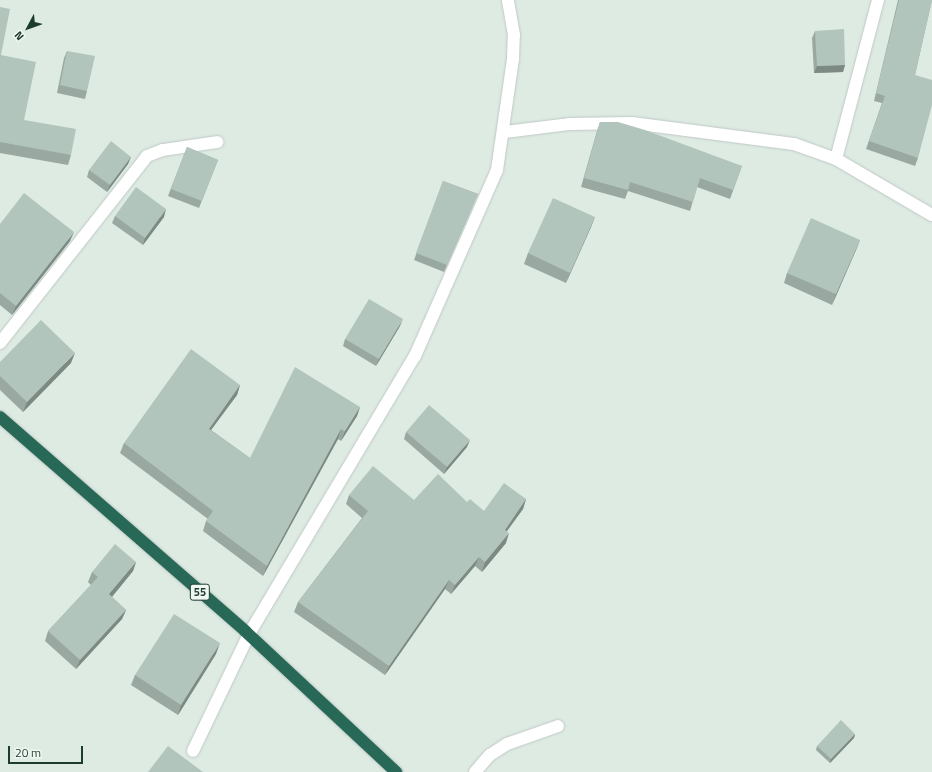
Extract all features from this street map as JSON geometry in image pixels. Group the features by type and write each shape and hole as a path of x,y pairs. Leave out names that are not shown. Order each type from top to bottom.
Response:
{"highway":[{"name":"55","path":"0,417 249,634 396,772"}],"street":[{"path":"193,751 249,634 415,356 497,170 504,132 514,35 508,0"},
{"path":"836,159 878,0"},
{"path":"504,132 569,124 632,123 794,144 836,159 932,215"},
{"path":"0,343 147,156 163,150 217,142"},
{"path":"475,772 490,755 508,744 558,726"}],"building":[{"path":"899,0 932,0 915,75 932,80 932,105 918,158 869,141 885,96 876,93"},
{"path":"0,7 10,9 1,55 36,62 24,120 76,129 71,155 0,142"},
{"path":"844,29 845,65 817,66 815,31"},
{"path":"67,51 95,56 87,91 60,85"},
{"path":"600,122 618,122 645,130 742,166 733,190 700,178 693,202 630,182 628,190 584,178"},
{"path":"111,141 131,157 110,185 89,170"},
{"path":"187,147 218,160 202,201 171,189"},
{"path":"443,181 478,194 447,265 416,253"},
{"path":"136,187 166,209 145,238 115,216"},
{"path":"24,193 74,232 16,306 0,293 0,224"},
{"path":"553,198 595,217 570,273 528,253"},
{"path":"811,218 860,240 836,294 787,273"},
{"path":"369,299 403,319 379,359 345,339"},
{"path":"41,320 75,353 27,402 0,376 0,362"},
{"path":"191,349 240,385 209,429 250,458 295,367 360,407 345,431 341,429 267,566 206,521 213,511 124,443"},
{"path":"429,405 470,440 447,467 406,432"},
{"path":"373,466 414,500 438,474 467,502 470,499 484,511 504,483 526,499 505,530 509,533 485,562 479,557 455,585 449,580 389,666 298,602 368,511 349,495"},
{"path":"115,544 136,562 109,594 126,610 80,660 48,631 98,577 92,572"},
{"path":"174,614 220,643 181,705 135,675"},
{"path":"841,720 855,734 831,759 817,746"},
{"path":"168,746 203,772 148,772"}]}
